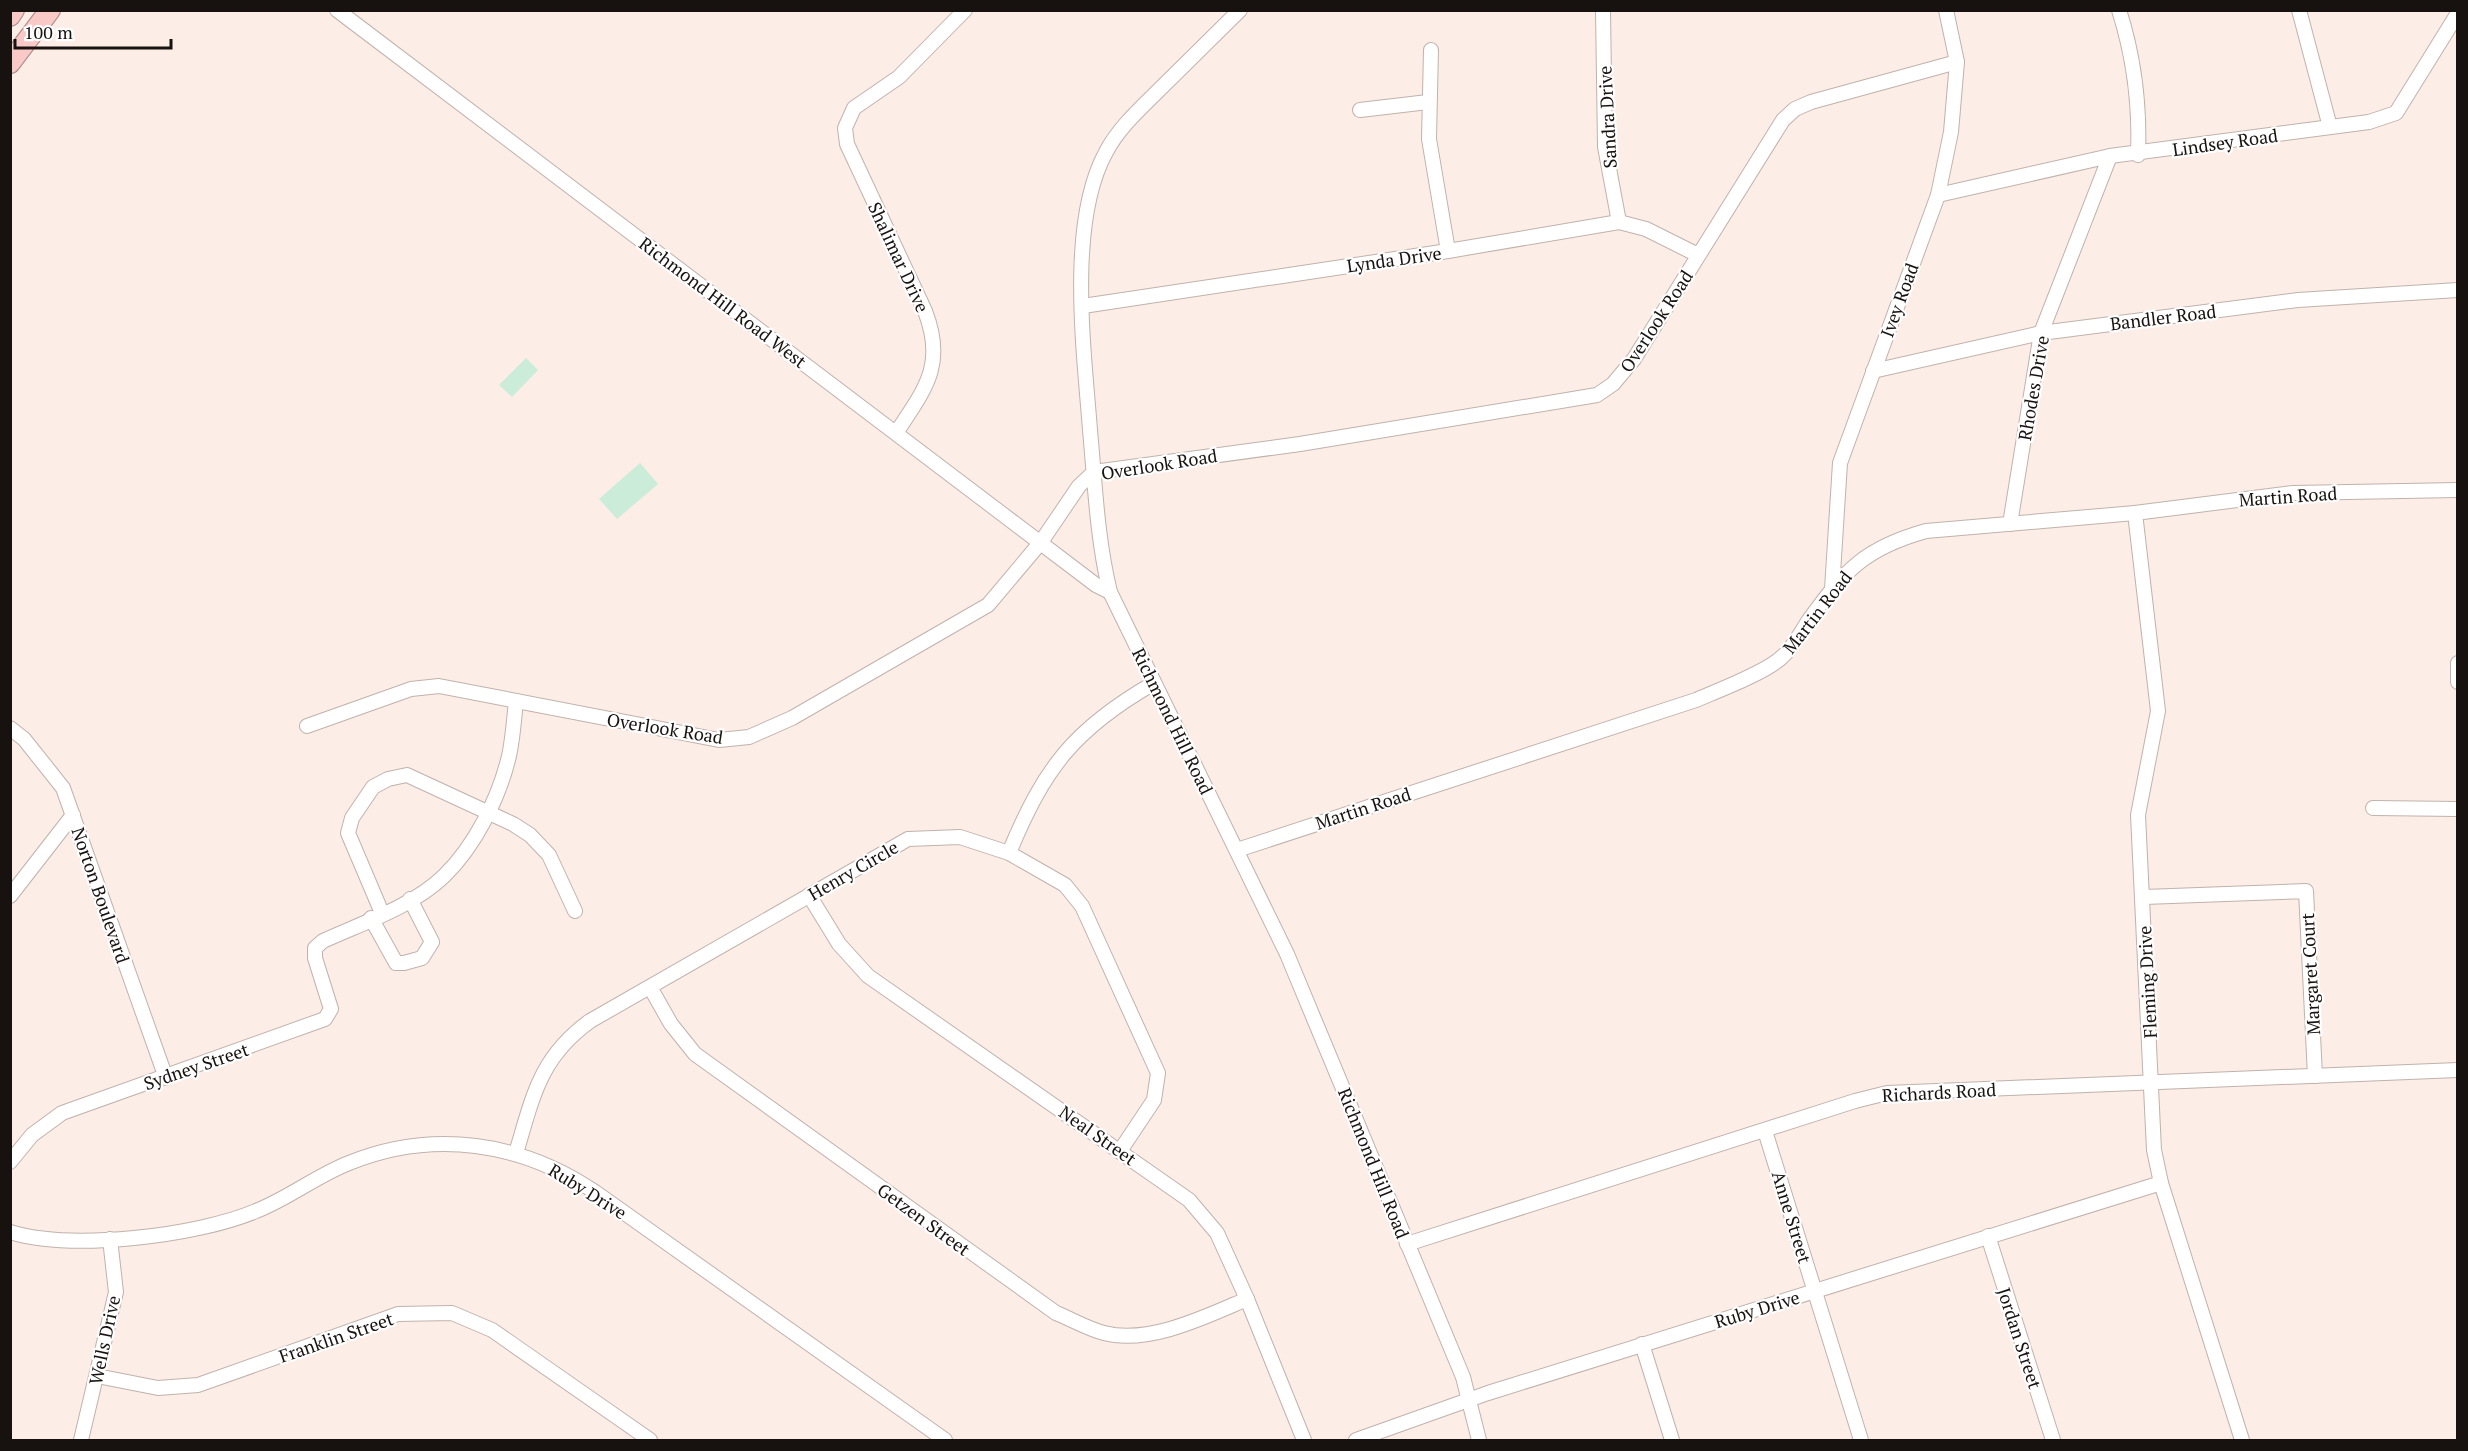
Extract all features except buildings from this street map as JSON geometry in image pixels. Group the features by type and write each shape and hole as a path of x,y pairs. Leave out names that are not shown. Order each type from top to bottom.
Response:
{"highway":[{"path":"10,15 14,10"},
{"path":"10,63 50,10"}],"street":[{"name":"Richmond Hill Road West","path":"338,10 1096,585 1110,592"},
{"name":"Shalimar Drive","path":"896,432 927,387 934,367 932,329 845,136 847,121 854,108 881,92 965,10"},
{"name":"Richmond Hill Road","path":"1240,10 1142,107 1106,152 1095,179 1087,216 1083,252 1083,306 1101,549 1110,592 1287,954 1463,1377 1479,1440"},
{"name":"Sandra Drive","path":"1603,10 1605,147 1619,222"},
{"name":"Ivey Road","path":"1832,589 1840,463 1938,195 1956,98 1957,62 1947,10"},
{"path":"2119,10 2127,36 2139,118 2138,155"},
{"path":"2300,10 2330,127"},
{"name":"Lindsey Road","path":"1938,195 2110,156 2138,155 2369,122 2396,113 2457,13"},
{"path":"1431,50 1428,102 1429,139 1448,251"},
{"name":"Overlook Road","path":"307,726 411,689 439,686 718,740 749,737 792,718 988,605 1041,542 1079,486 1094,472 1311,442 1597,394 1613,384 1634,359 1783,120 1795,109 1811,102 1957,62"},
{"path":"1360,110 1428,102"},
{"name":"Rhodes Drive","path":"2010,524 2041,333 2110,156"},
{"name":"Lynda Drive","path":"1083,306 1448,251 1619,222 1646,229 1698,255"},
{"name":"Bandler Road","path":"1873,372 2041,333 2298,300 2457,290"},
{"name":"Martin Road","path":"1237,850 1696,700 1782,658 1832,589 1858,561 1890,543 1926,531 2135,513 2293,493 2457,490"},
{"name":"Fleming Drive","path":"2135,513 2158,711 2138,815 2144,897 2154,1149 2161,1183 2242,1440"},
{"path":"2457,663 2457,682"},
{"path":"1009,853 1028,807 1062,756 1107,711 1154,683"},
{"path":"376,916 410,899 444,876 476,834 509,756 516,701"},
{"name":"Norton Boulevard","path":"10,729 24,739 63,788 165,1078"},
{"path":"410,899 432,942 422,958 396,963 376,916 348,833 352,818 373,786 388,779 407,775 513,824 549,855 575,911"},
{"path":"2373,808 2457,809"},
{"path":"10,896 73,815"},
{"name":"Henry Circle","path":"516,1153 536,1084 553,1057 584,1025 908,839 960,837 1009,853 1065,885 1082,906 1158,1073 1154,1100 1120,1151"},
{"name":"Margaret Court","path":"2144,897 2307,891 2315,1076"},
{"name":"Neal Street","path":"809,895 839,944 868,976 1189,1200 1217,1233 1247,1299 1304,1440"},
{"name":"Sydney Street","path":"10,1162 33,1135 52,1118 84,1103 165,1078 325,1019 331,1009 315,958 315,948 323,941 376,916"},
{"name":"Getzen Street","path":"650,987 671,1024 695,1054 1056,1313 1105,1334 1136,1334 1176,1329 1247,1299"},
{"name":"Richards Road","path":"1407,1244 1887,1093 2457,1070"},
{"name":"Anne Street","path":"1765,1131 1861,1440"},
{"name":"Ruby Drive","path":"10,1233 38,1240 110,1239 211,1226 269,1206 337,1168 387,1150 444,1143 476,1144 516,1153 558,1170 586,1186 945,1440"},
{"name":"Ruby Drive","path":"1356,1440 1468,1399 2161,1183"},
{"name":"Jordan Street","path":"1988,1236 2053,1440"},
{"name":"Wells Drive","path":"81,1440 116,1292 110,1239"},
{"name":"Franklin Street","path":"97,1376 158,1388 198,1385 398,1314 452,1313 492,1330 650,1440"},
{"path":"1642,1344 1672,1440"}],"green space":[{"path":"526,358 538,370 512,397 499,385"},
{"path":"640,463 658,484 617,519 599,499"}]}
